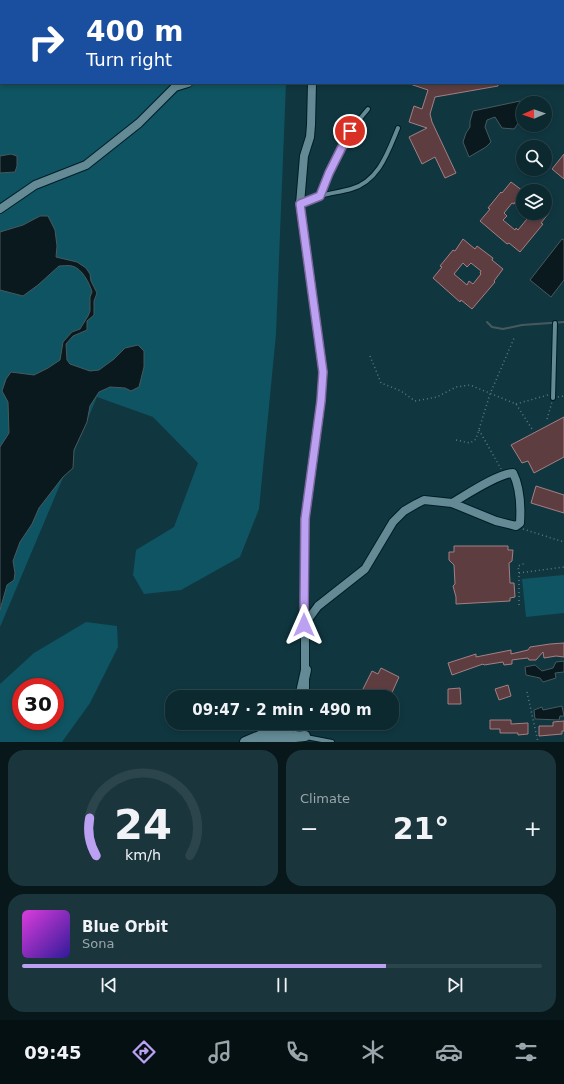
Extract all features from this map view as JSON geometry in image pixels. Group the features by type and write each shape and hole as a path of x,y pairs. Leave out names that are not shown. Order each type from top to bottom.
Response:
{"street":[{"path":"0,209 35,185 86,165 139,123 175,87 185,84"},
{"path":"305,690 305,519 321,401 323,372 300,204 304,156 310,137 312,84"},
{"path":"304,625 318,606 365,569 393,522 404,511 424,500 452,503 496,521 516,526 520,523 517,480 513,472 504,474 452,503"},
{"path":"302,690 306,670"},
{"path":"262,738 272,730"},
{"path":"245,742 286,730"},
{"path":"262,738 306,739"}],"lane":[{"path":"320,196 329,173 350,131 368,109"},
{"path":"300,204 320,196 351,189 363,184 375,174 386,157 398,128"},
{"path":"553,398 555,323"},
{"path":"306,739 332,742"}],"path":[{"path":"456,440 470,443 476,439 490,394 515,336"},
{"path":"370,356 381,383 401,391 415,401 437,398 456,387 470,386 516,404 532,429"},
{"path":"516,404 548,395 553,398 547,419"},
{"path":"479,430 504,474"},
{"path":"516,526 564,542"},
{"path":"519,605 518,566 526,563"},
{"path":"519,573 564,567"},
{"path":"527,692 538,742"}],"shaded area":[{"path":"0,84 286,84 276,334 259,509 240,557 181,590 144,594 133,575 136,550 174,527 198,463 153,417 97,397 0,627"},
{"path":"516,102 516,126 514,129 502,128 495,117 487,120 485,127 491,142 486,147 469,157 463,142 470,127 473,111"},
{"path":"11,154 17,156 17,166 15,172 0,173 0,156"},
{"path":"40,216 48,216 55,230 57,246 56,257 77,262 86,268 90,274 91,281 97,293 94,301 94,315 87,321 87,330 73,336 66,344 67,360 70,364 90,371 99,370 114,359 125,348 138,345 144,351 144,367 139,387 131,391 125,388 110,387 99,392 90,406 87,422 74,450 73,468 63,477 39,508 32,524 20,542 13,561 15,573 14,580 7,585 0,610 0,447 9,433 8,402 2,391 6,379 11,372 34,375 60,360 63,342 72,332 80,329 88,316 92,292 82,273 76,267 72,266 59,266 23,296 0,290 0,232 23,225"},
{"path":"562,239 564,240 564,280 551,297 530,280"},
{"path":"564,575 564,613 526,617 522,579"},
{"path":"86,622 117,626 118,647 90,703 62,742 0,742 0,684 34,653"},
{"path":"564,661 564,672 555,673 556,678 543,682 540,678 526,675 525,667 535,665 542,671 553,668 556,662"},
{"path":"562,706 564,716 560,716 559,720 535,719 534,710 542,707 543,710"}],"building":[{"path":"410,84 498,84 498,86 435,97 430,114 432,122 456,173 445,178 435,157 422,164 409,137 427,128 409,122 414,106 422,109 428,90"},
{"path":"564,154 564,179 552,169"},
{"path":"511,182 516,186 516,203 512,203 504,213 507,216 503,220 515,230 516,228 518,230 526,220 543,220 541,223 543,224 520,252 509,243 507,244 480,221 490,209 488,208 501,192 502,193"},
{"path":"463,239 475,249 477,246 493,258 492,260 503,269 494,281 495,282 472,309 461,300 460,302 433,278 442,267 440,266 453,250 455,251","holes":["463,263 467,267 471,263 481,271 481,274 473,284 469,281 467,285 454,274"]},
{"path":"564,417 564,457 534,473 528,461 522,463 511,445"},
{"path":"536,486 564,495 564,513 531,503"},
{"path":"454,546 508,546 508,550 513,550 512,561 509,563 510,583 514,583 515,597 510,598 510,601 456,604 453,586 455,584 454,565 449,560 449,552 454,552"},
{"path":"564,643 564,657 556,656 544,658 543,652 536,660 529,660 528,658 512,660 512,664 504,665 503,662 483,664 452,675 448,663 476,654 476,657 511,650 511,654 528,650 530,647"},
{"path":"381,668 399,677 393,690 362,690 372,671 378,674"},
{"path":"508,685 511,696 499,700 495,689"},
{"path":"460,688 461,704 448,704 448,689"},
{"path":"490,720 511,720 511,724 528,723 528,734 518,735 518,733 500,733 500,729 490,729"},
{"path":"564,721 564,731 562,731 562,734 539,736 539,726 553,726 553,722"}],"waterway":[{"path":"487,322 492,327 503,329 522,325 564,322"}],"route":[{"path":"304,625 305,519 321,401 323,372 300,204 320,196 337,154 350,131"}]}
